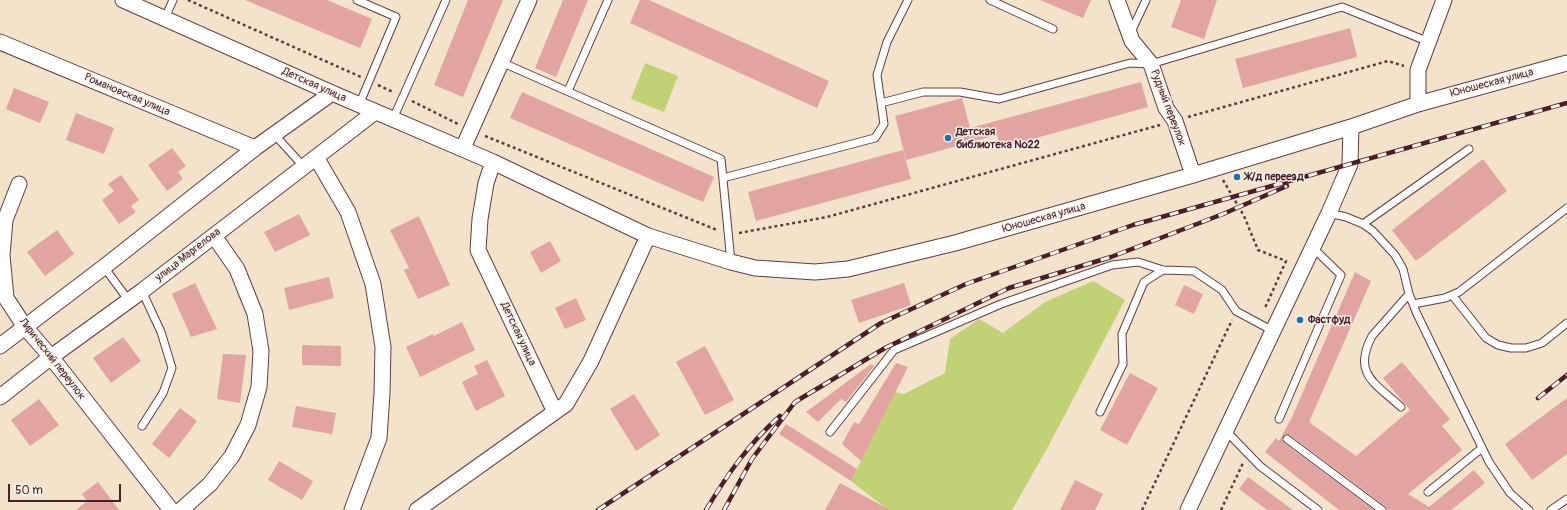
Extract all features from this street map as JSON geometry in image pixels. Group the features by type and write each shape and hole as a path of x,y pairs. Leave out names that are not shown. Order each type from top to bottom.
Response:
{"street":[{"path":"123,0 165,18"},
{"path":"463,148 529,0"},
{"name":"Рудный переулок","path":"1117,0 1132,41 1151,64 1166,108 1175,121 1193,175"},
{"path":"1418,104 1418,70 1444,0"},
{"name":"Детская улица","path":"165,18 358,105 463,148 648,236 731,262"},
{"name":"Романовская улица","path":"0,42 255,148"},
{"name":"Юношеская улица","path":"731,262 755,268 784,271 816,272 848,269 955,243 1193,175 1351,127 1418,104 1567,63"},
{"path":"0,346 104,267 255,148 332,93"},
{"name":"улица Маргелова","path":"0,397 51,357 129,301 375,112"},
{"path":"1188,510 1313,248 1350,164 1351,127"},
{"path":"316,157 348,212 364,257 373,284 382,347 382,392 379,438 352,510"},
{"name":"Детская улица","path":"494,162 486,183 480,219 478,250 555,412"},
{"name":"Лирический переулок","path":"19,184 5,220 2,255 6,298 25,327 51,357 171,510"},
{"path":"181,510 210,484 232,456 248,425 259,387 261,351 254,314 237,269 214,236"},
{"path":"417,510 566,404 591,361 648,236"}],"lane":[{"path":"165,18 173,0"},
{"path":"357,0 396,17 358,105"},
{"path":"393,119 446,0"},
{"path":"568,91 608,0"},
{"path":"723,178 875,138 884,124 877,75 886,42 908,0"},
{"path":"990,0 1053,29"},
{"path":"1130,34 1146,0"},
{"path":"881,103 923,92 960,92 999,99 1130,63 1151,64 1342,7 1429,42"},
{"path":"501,62 721,159 731,262"},
{"path":"274,134 304,166"},
{"path":"1363,224 1469,149"},
{"path":"1413,304 1452,295 1567,208"},
{"path":"1329,213 1346,217 1363,224 1381,239 1399,261 1406,278 1409,294 1413,304 1448,381 1489,462 1503,484 1521,504 1529,510"},
{"path":"1279,419 1341,275 1313,248"},
{"path":"830,432 894,350 1001,304 1112,265 1138,262 1163,270 1194,272 1222,290 1236,311 1273,331"},
{"path":"104,267 129,301"},
{"path":"1100,412 1123,364 1122,334 1144,282 1163,270"},
{"path":"142,291 161,332 172,368 163,393 142,426"},
{"path":"1401,407 1370,379 1366,372 1363,358 1372,336 1409,294"},
{"path":"1452,295 1486,338 1504,347 1526,348 1542,343 1567,324"},
{"path":"1226,431 1260,466 1318,510"},
{"path":"1287,439 1382,510"},
{"path":"1428,492 1482,448"},
{"path":"1551,510 1567,499"}],"path":[{"path":"188,0 369,80 471,130 728,235 827,217 1388,61 1418,70"},
{"path":"1216,168 1244,216 1258,250 1286,262 1266,308"},
{"path":"1142,510 1236,311"},
{"path":"1221,510 1248,454"}],"green space":[{"path":"645,63 678,76 664,112 631,99"},
{"path":"1093,281 1125,300 1049,445 1012,510 887,510 851,481 895,392 904,394 945,373 950,339 979,319 1003,333 1045,302"}],"building":[{"path":"245,0 327,0 372,19 360,48"},
{"path":"468,0 503,0 463,97 434,85"},
{"path":"563,0 588,0 556,77 535,68"},
{"path":"640,0 649,0 829,81 817,108 630,23"},
{"path":"1040,0 1091,0 1083,18"},
{"path":"1181,0 1217,0 1204,39 1171,27"},
{"path":"1350,28 1357,57 1243,88 1235,59"},
{"path":"1141,82 1148,107 1000,148 997,135 906,160 895,116 962,98 970,128"},
{"path":"14,88 49,102 40,123 6,109"},
{"path":"522,92 714,177 703,202 510,118"},
{"path":"76,113 114,128 104,154 66,140"},
{"path":"172,148 186,166 178,172 183,179 167,191 148,165"},
{"path":"903,150 911,179 756,221 748,192"},
{"path":"1483,159 1507,191 1416,261 1392,230"},
{"path":"121,175 139,200 131,206 136,212 119,224 102,200 114,191 108,184"},
{"path":"299,214 310,235 275,252 264,232"},
{"path":"419,216 450,285 418,299 404,270 409,268 390,230"},
{"path":"57,230 74,254 45,276 27,252"},
{"path":"550,241 561,261 541,273 530,252"},
{"path":"1355,272 1371,281 1309,422 1356,456 1410,410 1383,378 1402,362 1450,419 1442,426 1462,450 1408,494 1429,507 1474,470 1485,483 1451,510 1387,510 1385,506 1290,435 1285,435 1282,439 1284,443 1374,510 1339,510 1265,452 1276,438 1279,441 1292,417"},
{"path":"329,277 334,298 289,310 284,288"},
{"path":"195,283 217,329 191,337 172,294"},
{"path":"904,283 911,305 859,323 851,300"},
{"path":"1184,285 1203,294 1194,314 1175,305"},
{"path":"576,298 586,320 565,329 555,308"},
{"path":"462,322 475,350 420,377 406,347 433,334 434,336"},
{"path":"123,337 141,361 111,383 93,358"},
{"path":"302,345 341,346 341,366 302,365"},
{"path":"705,346 734,400 705,415 676,362"},
{"path":"223,354 246,355 240,403 217,399"},
{"path":"487,360 505,396 476,411 462,382 478,374 474,366"},
{"path":"896,363 908,367 861,461 842,444 854,422 859,424"},
{"path":"871,364 874,366 846,402 841,399 818,422 806,412"},
{"path":"1130,373 1158,388 1127,445 1100,430"},
{"path":"634,394 660,435 636,451 610,409"},
{"path":"1567,398 1567,454 1532,480 1505,444"},
{"path":"39,399 59,425 30,446 11,420"},
{"path":"296,406 336,413 332,434 292,427"},
{"path":"180,408 197,421 169,458 152,444"},
{"path":"786,424 857,469 851,481 779,434"},
{"path":"279,461 313,481 302,500 268,480"},
{"path":"1248,477 1293,510 1267,510 1239,489"},
{"path":"1075,480 1103,494 1095,510 1060,510"},
{"path":"98,482 119,510 76,510 87,501 82,494"},
{"path":"840,483 890,510 825,510"}],"railway":[{"path":"598,510 881,323 966,284 1133,225 1567,103"},
{"path":"724,510 752,459 795,402 885,348 1009,288 1111,257 1223,214 1287,186"},
{"path":"1538,398 1567,375"},
{"path":"706,510 722,484 748,448 780,416"}],"place":[{"name":"Детская библиотека №22","path":"948,138"},
{"name":"Ж/д переезд","path":"1237,177"},
{"name":"Фастфуд","path":"1300,320"}]}
